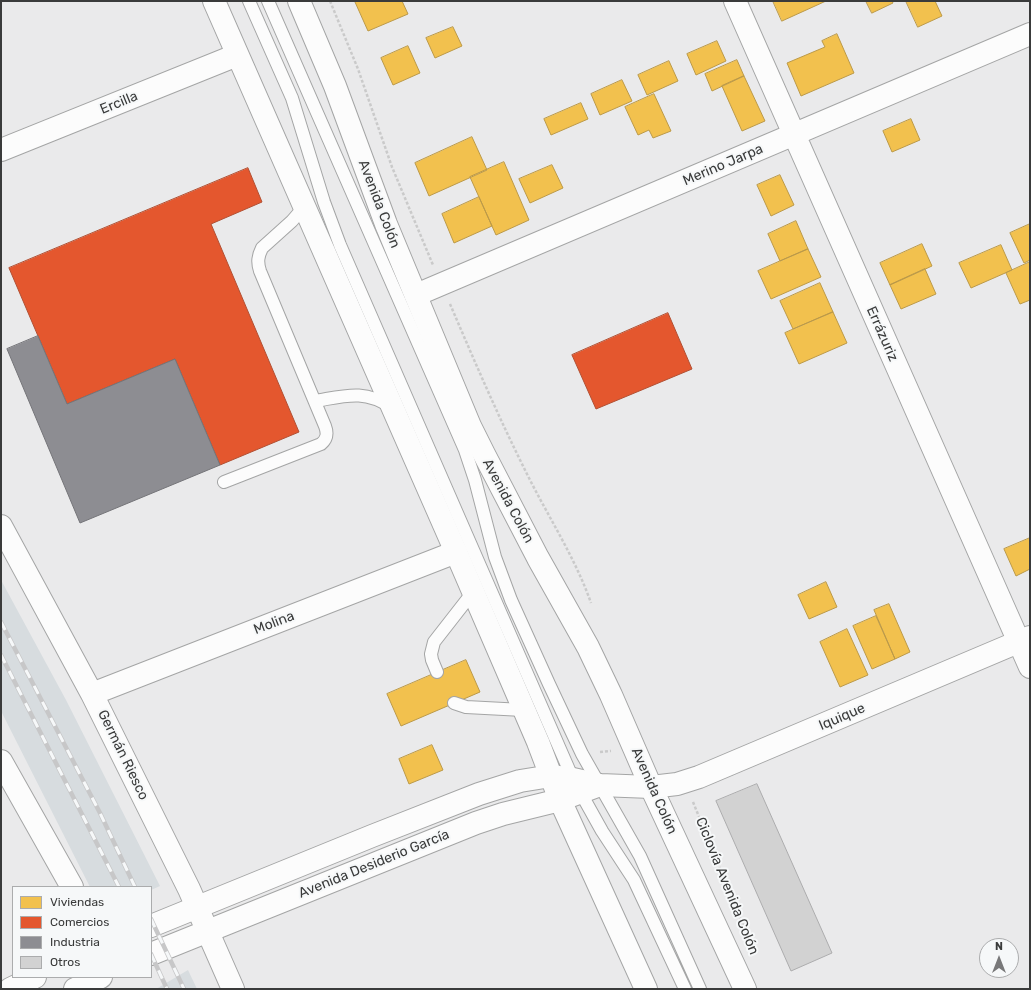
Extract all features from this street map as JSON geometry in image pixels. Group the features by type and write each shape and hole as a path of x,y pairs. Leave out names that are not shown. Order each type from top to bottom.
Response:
{"main road":[{"path":"214,1 456,552 551,776 571,790 646,989"},
{"name":"Avenida Colón","path":"299,1 335,86 380,210 470,426 538,558 588,647 745,989"},
{"name":"Errázuriz","path":"734,1 793,135 1024,639 1030,667"},
{"name":"Merino Jarpa","path":"416,295 1030,34"},
{"name":"Ercilla","path":"1,150 237,55"},
{"name":"Germán Riesco","path":"1,526 92,694 208,930 215,950 233,989"},
{"name":"Molina","path":"92,694 456,552"},
{"name":"Iquique","path":"651,787 684,782 1024,639"},
{"path":"1,762 71,886"},
{"name":"Avenida Desiderio García","path":"152,926 372,836 499,787 520,781 551,776"},
{"name":"Avenida Desiderio García","path":"152,954 476,823 571,790 600,785 651,787"},
{"path":"372,836 382,860"},
{"path":"10,989 33,978"}],"lane":[{"path":"249,1 292,98 324,202 340,245 571,790 602,831 634,880 685,989"},
{"path":"268,1 465,450 495,557 512,600 552,691 582,754 640,856 700,989"},
{"path":"224,482 321,444 327,437 327,431 263,278 258,262 259,254 262,248 304,208"},
{"path":"315,402 358,395 375,398 392,408"},
{"path":"437,672 431,654 434,642 473,592"},
{"path":"454,703 466,707 524,710"}],"path":[{"path":"330,1 358,69 392,167 488,393 525,471 583,580 592,606"},
{"name":"Ciclovía Avenida Colón","path":"684,782 748,937"}],"shaded area":[{"path":"1,580 66,700 160,886 152,890 152,886 89,886 1,711"},
{"path":"188,970 197,989 156,989"}],"building: Viviendas":[{"path":"402,1 408,14 368,31 355,2"},
{"path":"773,1 826,1 782,21"},
{"path":"866,1 892,1 893,3 872,13"},
{"path":"906,1 935,1 942,16 918,27"},
{"path":"453,27 462,46 435,58 426,38"},
{"path":"837,34 854,73 801,96 787,63 825,47 822,41"},
{"path":"717,41 726,61 696,75 687,54"},
{"path":"408,46 420,73 393,85 381,58"},
{"path":"737,60 744,76 712,91 705,74"},
{"path":"669,61 678,81 647,95 638,75"},
{"path":"744,76 765,121 742,131 722,86"},
{"path":"622,80 632,101 600,115 591,94"},
{"path":"654,94 671,131 653,138 649,130 638,135 625,107"},
{"path":"581,103 588,119 551,135 544,119"},
{"path":"911,119 920,140 892,152 883,131"},
{"path":"472,137 487,170 429,196 415,163"},
{"path":"504,162 529,220 496,235 470,177"},
{"path":"552,165 563,188 530,203 519,179"},
{"path":"780,175 794,205 771,216 757,185"},
{"path":"479,197 492,226 454,243 442,214"},
{"path":"796,221 808,249 780,261 768,234"},
{"path":"1030,224 1030,260 1024,263 1010,233"},
{"path":"922,244 932,266 890,285 880,263"},
{"path":"1001,245 1012,270 971,288 959,263"},
{"path":"808,249 821,277 771,299 758,271"},
{"path":"1030,262 1030,300 1020,304 1006,273"},
{"path":"925,269 936,294 901,309 890,285"},
{"path":"820,283 833,312 793,329 780,301"},
{"path":"833,312 847,343 799,364 785,333"},
{"path":"1030,538 1030,569 1016,576 1004,549"},
{"path":"826,582 837,607 809,619 798,595"},
{"path":"889,604 910,652 895,659 874,610"},
{"path":"876,616 895,659 872,669 853,626"},
{"path":"847,629 868,675 840,687 820,642"},
{"path":"466,660 480,692 401,726 387,694"},
{"path":"432,745 443,770 409,784 399,759"}],"building: Comercios":[{"path":"248,168 262,202 211,224 299,432 220,465 175,359 67,404 9,268"},
{"path":"668,313 692,369 596,409 572,355"}],"building: Industria":[{"path":"38,336 67,404 175,359 220,465 80,523 7,349"}],"building: Otros":[{"path":"757,784 832,953 791,971 716,801"}],"railway":[{"path":"1,622 100,813 135,886"},
{"path":"1,655 118,886"},
{"path":"152,921 184,989"},
{"path":"152,956 167,989"}]}
